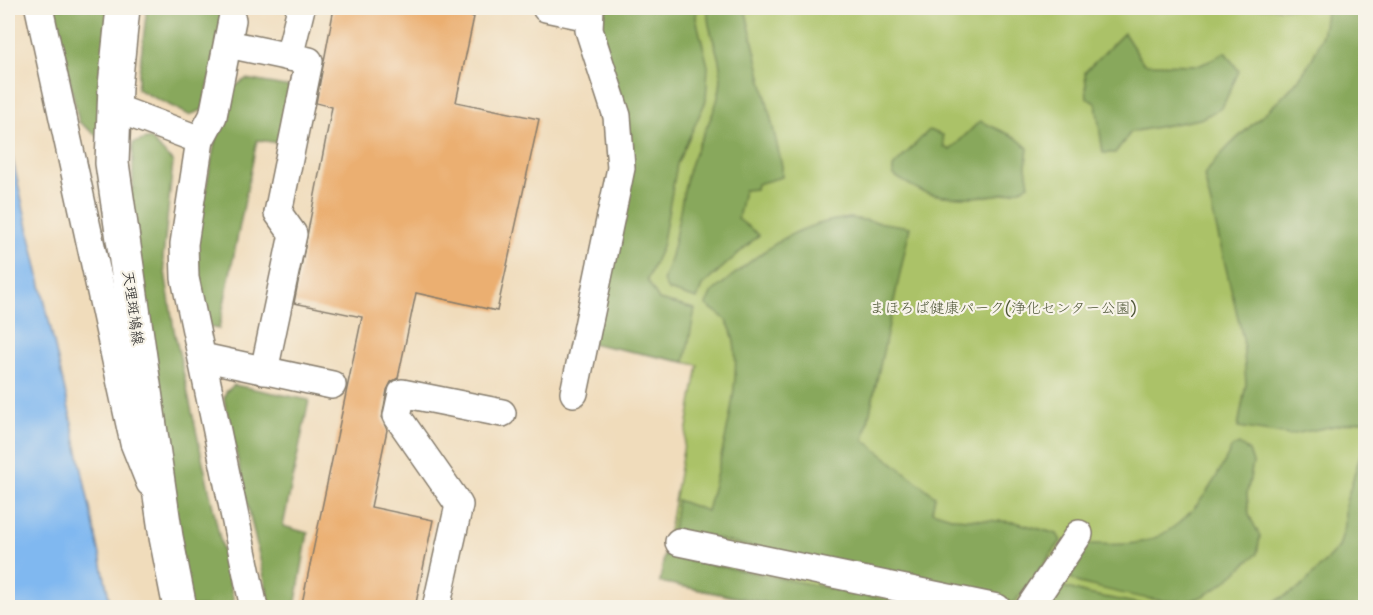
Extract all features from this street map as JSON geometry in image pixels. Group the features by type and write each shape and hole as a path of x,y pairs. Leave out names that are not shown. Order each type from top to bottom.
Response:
{"main road":[{"name":"天理斑鳩線","path":"123,8 112,163 163,514 180,608"}],"lane":[{"path":"39,8 134,443 163,514"},
{"path":"289,57 301,8"},
{"path":"546,8 590,12 589,30 617,116 621,168 574,393"},
{"path":"254,608 185,278 184,244 200,140 213,116 230,32 289,57 309,61 278,213 293,234 264,370"},
{"path":"115,108 200,140"},
{"path":"202,357 332,386"},
{"path":"436,608 459,505 397,416 402,393 502,413"},
{"path":"1029,608 1079,534"},
{"path":"679,542 997,608"}],"green space":[{"path":"53,8 113,8 102,140 79,122"},
{"path":"147,8 203,8 225,14 203,110 189,115 137,89"},
{"name":"まほろば健康パーク(浄化センター公園)","path":"599,8 1365,8 1365,607 787,608 660,582 698,365 590,343 629,165"},
{"path":"599,8 697,8 696,18 708,66 706,101 677,164 662,247 647,280 659,300 695,309 685,362 590,343 629,165 601,41"},
{"path":"708,8 745,8 782,166 782,177 757,184 756,189 744,190 738,219 759,235 702,286 697,299 668,290 663,281 672,253 689,169 718,99 720,88 720,65 709,26"},
{"path":"1326,8 1365,8 1365,420 1289,435 1238,427 1246,384 1243,339 1204,176 1220,155 1296,82 1311,61 1321,36"},
{"path":"1124,33 1144,64 1201,65 1225,52 1239,71 1222,108 1200,119 1131,132 1115,153 1103,153 1096,104 1087,98 1085,72"},
{"path":"246,79 291,87 280,143 257,140 219,329 205,326 196,274 195,246 222,105 232,88"},
{"path":"980,121 1015,137 1028,148 1026,167 1029,185 1007,193 951,197 923,192 893,175 893,167 929,130 943,135 944,147 950,150"},
{"path":"150,138 173,162 163,258 174,330 235,607 189,607 124,188 133,189 133,143"},
{"path":"851,218 910,227 864,440 935,496 932,511 954,518 1015,522 1057,534 1061,541 1014,603 673,530 677,500 707,511 730,415 736,362 733,340 725,319 706,305 711,293 759,255 792,234 829,221"},
{"path":"234,385 309,400 283,526 308,533 295,607 270,604 224,399 226,392"},
{"path":"1239,444 1249,451 1253,463 1247,494 1249,515 1260,536 1257,554 1218,587 1193,600 1169,601 1079,583 1067,575 1087,544 1142,542 1173,528 1197,505 1217,476 1232,447"},
{"path":"1365,451 1365,607 1245,607 1268,605 1300,588 1339,547 1345,526 1345,505 1360,456"},
{"path":"664,555 923,607 787,607 660,582"},
{"path":"1055,584 1087,594 1157,607 1046,608 1042,604"}],"water":[{"path":"8,139 69,409 111,607 8,607"}],"building":[{"path":"334,8 428,8 474,17 456,102 539,119 497,311 416,293 398,378 391,382 387,390 382,419 387,430 371,507 433,520 415,608 301,608 362,317 294,303 332,107 316,103"}]}
